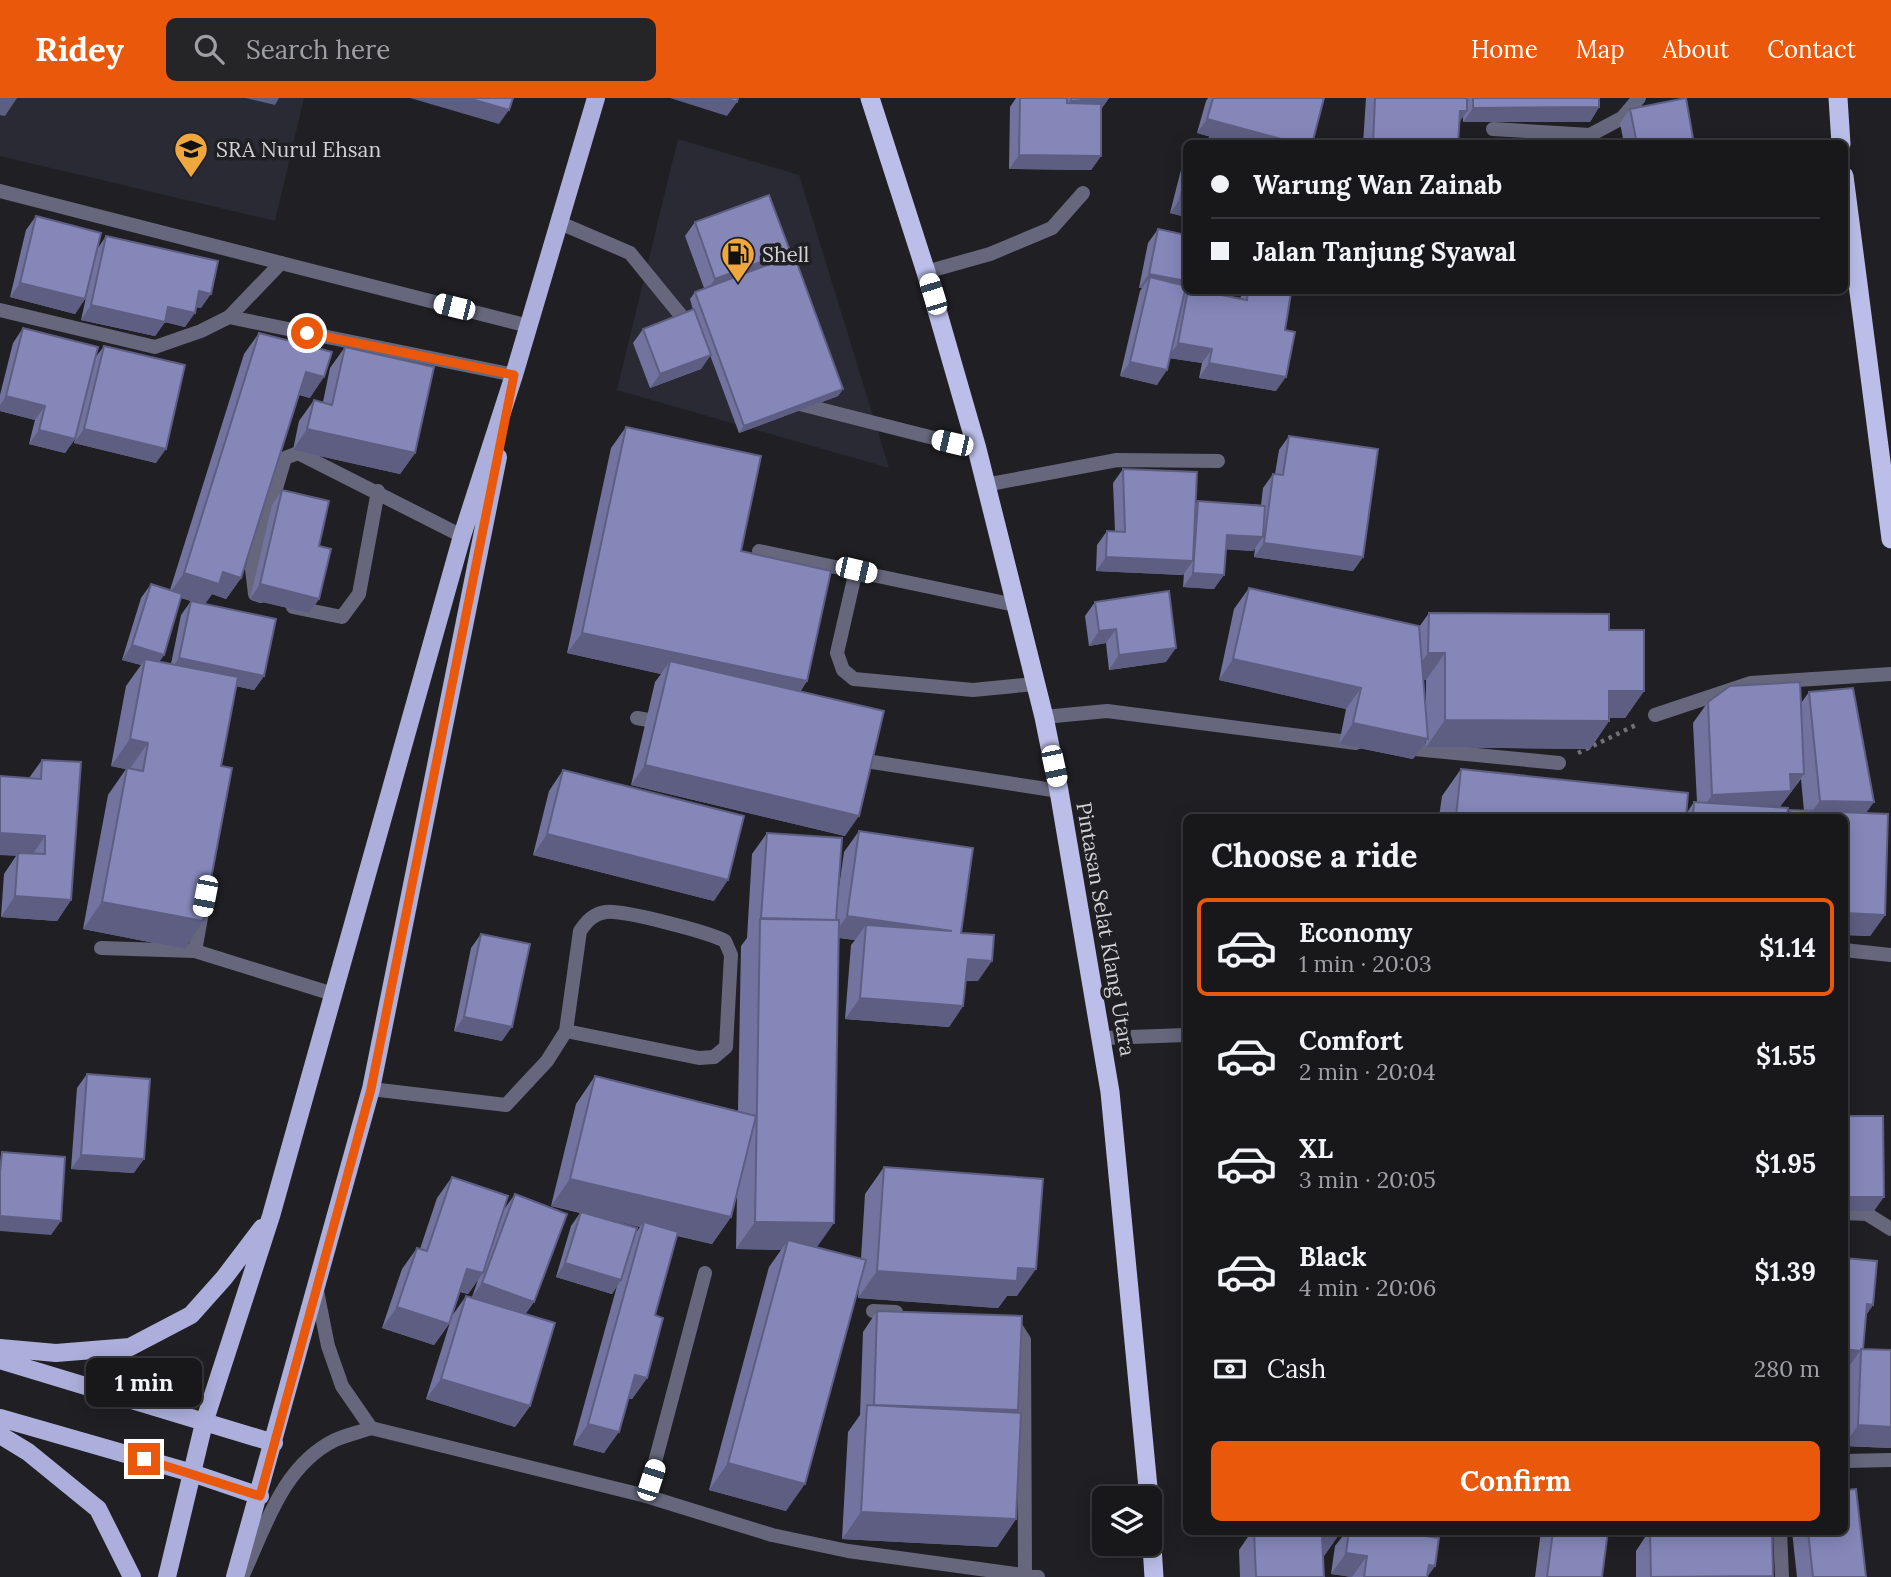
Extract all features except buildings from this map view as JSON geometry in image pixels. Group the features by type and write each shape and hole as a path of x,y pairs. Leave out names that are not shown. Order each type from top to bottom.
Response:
{"highway":[{"name":"Pintasan Selat Klang Utara","path":"870,98 926,272 977,449 1044,717 1059,791 1103,1038 1129,1269 1148,1486"},
{"path":"1838,98 1841,140"},
{"path":"1848,207 1891,539"},
{"path":"1153,1556 1154,1577"}],"main road":[{"path":"167,1577 204,1423 271,1216 462,536 529,326 596,98"},
{"path":"235,1577 260,1496 371,1089 514,375"},
{"path":"0,1348 56,1353 130,1348 191,1315 224,1278 271,1216"},
{"path":"0,1360 274,1443"},
{"path":"0,1418 191,1473 260,1496"},
{"path":"0,1435 28,1452 98,1509 132,1577"}],"street":[{"path":"1493,129 1590,135 1622,118 1639,98"},
{"path":"0,191 529,326"},
{"path":"926,272 990,254 1052,228 1083,192"},
{"path":"560,223 631,253 664,291 703,344"},
{"path":"0,310 155,347 201,331 229,317 281,262"},
{"path":"229,317 514,375"},
{"path":"777,397 802,407 977,449"},
{"path":"378,491 359,594 342,617 293,607 255,594 251,569 285,458 298,453 378,491 462,536"},
{"path":"985,485 1117,460 1218,461"},
{"path":"759,551 1015,605"},
{"path":"856,570 838,653 843,670 855,679 973,690 1035,684"},
{"path":"1656,715 1751,683 1891,674"},
{"path":"1044,717 1107,711 1382,745 1559,762"},
{"path":"636,718 677,725"},
{"path":"839,756 1059,791"},
{"path":"195,951 205,896"},
{"path":"371,1089 506,1105 547,1061 566,1031 580,931 588,918 607,912 708,932 725,940 731,955 726,1047 713,1057 699,1058 566,1031"},
{"path":"101,948 195,951 333,994"},
{"path":"1848,950 1891,955"},
{"path":"1103,1038 1183,1035"},
{"path":"1848,1213 1867,1214 1891,1229"},
{"path":"646,1496 705,1273"},
{"path":"317,1291 328,1346 342,1386 371,1428"},
{"path":"873,1311 913,1313"},
{"path":"242,1577 285,1484 306,1461 334,1441 371,1428 646,1496 772,1535 823,1546 1031,1576 1024,1340 1015,1326 994,1317"},
{"path":"1848,1461 1891,1460"},
{"path":"1780,1535 1782,1577"}],"path":[{"path":"1559,762 1656,715"}],"shaded area":[{"name":"SRA Nurul Ehsan","path":"0,98 304,98 275,221 0,156"},
{"path":"678,139 799,175 889,468 617,390"}],"place":[{"name":"SRA Nurul Ehsan","path":"191,179"},
{"name":"Shell","path":"738,284"}],"route":[{"path":"144,1459 260,1496 371,1089 514,375 307,333"}]}
